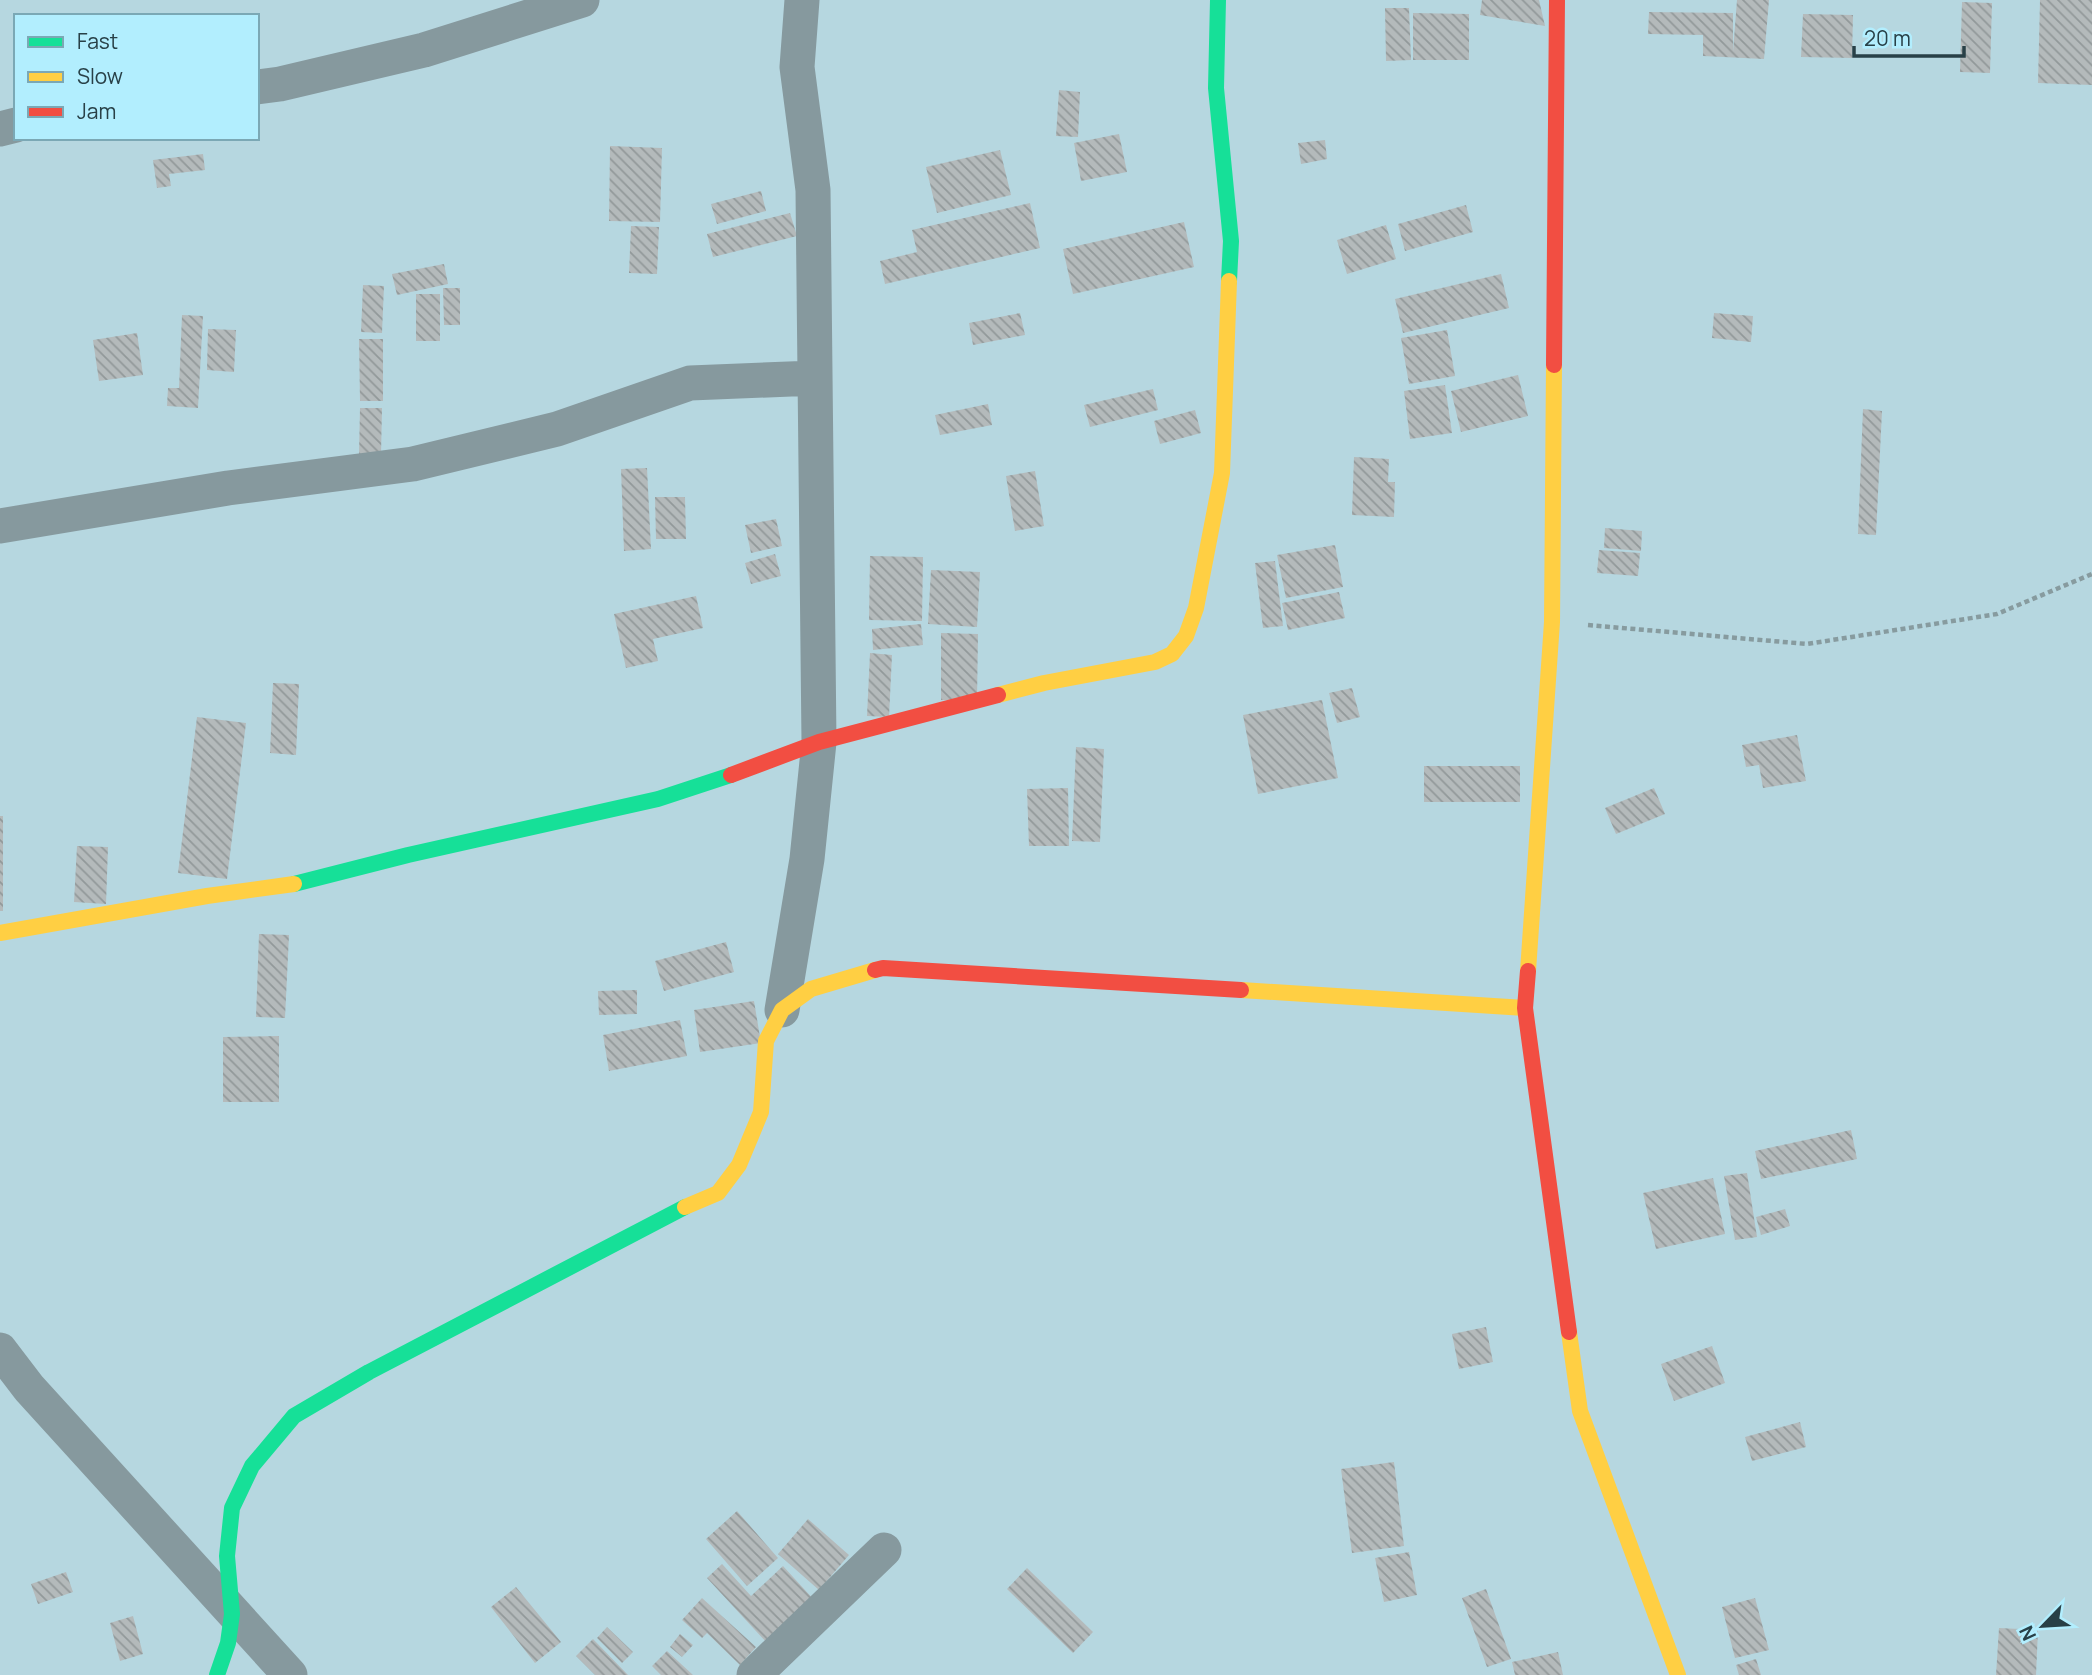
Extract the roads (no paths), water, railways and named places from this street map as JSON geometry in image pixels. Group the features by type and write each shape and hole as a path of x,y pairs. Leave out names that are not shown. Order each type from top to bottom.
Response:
{"street":[{"path":"259,87 424,50 582,0"},
{"path":"217,1675 228,1643 232,1614 227,1556 232,1508 252,1466 294,1416 417,1347 680,1209 718,1193 739,1165 761,1112 765,1041 782,1010 807,859 819,742 813,190 797,67 802,0"},
{"path":"0,933 207,896 307,882 408,855 658,799 819,742 1044,683 1155,662 1172,654 1186,636 1196,608 1222,473 1231,241 1216,88 1218,0"},
{"path":"1557,0 1552,622 1525,1008 1580,1411 1678,1675"},
{"path":"0,526 228,488 413,464 557,429 690,383 815,378"},
{"path":"782,1010 811,989 883,968 1525,1008"},
{"path":"0,1350 29,1388 290,1675"},
{"path":"754,1675 884,1550"}]}
